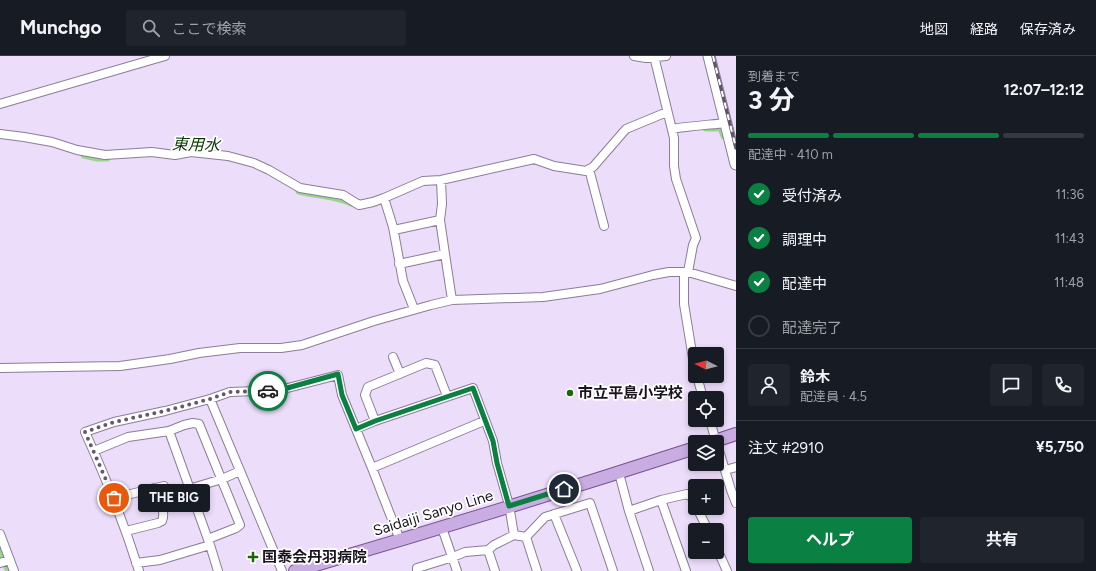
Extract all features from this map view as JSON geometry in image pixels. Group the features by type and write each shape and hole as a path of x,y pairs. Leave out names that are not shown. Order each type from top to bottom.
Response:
{"main road":[{"path":"724,439 736,434"},
{"name":"Saidaiji Sanyo Line","path":"295,571 442,528 688,450"}],"street":[{"path":"0,104 164,56"},
{"path":"634,56 666,56"},
{"path":"709,56 736,164"},
{"path":"654,57 674,138 674,166 676,179 696,238 686,272 684,304 691,347"},
{"path":"0,134 45,141 77,150 105,155 152,152 175,156 191,152 228,156 254,163 300,188 343,195 359,205 384,198 423,181 441,180 534,159 554,166 586,171 593,167 626,129 667,112"},
{"path":"672,129 696,125 705,126 726,123"},
{"path":"589,169 604,226"},
{"path":"441,180 442,204 440,220 452,300"},
{"path":"384,198 394,230 403,281 414,309"},
{"path":"394,230 440,220"},
{"path":"399,264 445,254"},
{"path":"0,368 120,366 233,349 280,348 302,345 414,309 452,300 543,297 600,289 669,272 686,272 736,286"},
{"path":"393,357 400,374"},
{"path":"375,421 365,395 368,388 426,363 435,365 448,396"},
{"path":"139,571 114,498 85,432 114,422 165,411 230,392 280,390 338,374 342,395 400,540"},
{"path":"356,429 375,421 473,388 484,421 493,441 497,463 509,506 514,535"},
{"path":"210,399 282,571"},
{"path":"372,468 484,421"},
{"path":"94,451 128,437 169,432 184,425 193,423 199,424 240,525 209,542 160,560 136,563"},
{"path":"169,432 218,571"},
{"path":"736,467 725,470 736,503"},
{"path":"189,489 222,479 240,471"},
{"path":"619,472 628,511 649,571"},
{"path":"114,498 164,486"},
{"path":"126,531 162,521 164,517 160,500 154,488"},
{"path":"628,511 661,500 688,495"},
{"path":"661,500 686,571"},
{"path":"526,537 546,516 590,503 613,571"},
{"path":"554,514 577,571"},
{"path":"442,528 457,571"},
{"path":"0,534 14,571"},
{"path":"417,571 416,568 453,557 464,552 488,550 494,545 514,535 526,537"},
{"path":"526,537 537,571"},
{"path":"488,550 495,571"},
{"path":"722,559 727,571"},
{"path":"0,563 10,560"}],"waterway":[{"name":"東用水","path":"706,128 721,128 724,136"},
{"name":"東用水","path":"84,155 97,158 107,158"},
{"name":"東用水","path":"299,191 333,197 351,203"},
{"path":"0,550 2,556"},
{"path":"7,567 9,571"}],"railway":[{"path":"713,56 736,148"}],"way so far":[{"path":"114,498 85,432 114,422 165,411 230,392 268,391"}],"place":[{"name":"市立平島小学校","path":"570,393"},
{"name":"THE BIG","path":"114,498"},
{"name":"国泰会丹羽病院","path":"253,557"}],"route":[{"path":"268,391 280,390 338,374 342,395 356,429 375,421 473,388 484,421 493,441 497,463 509,506 564,489"}]}
